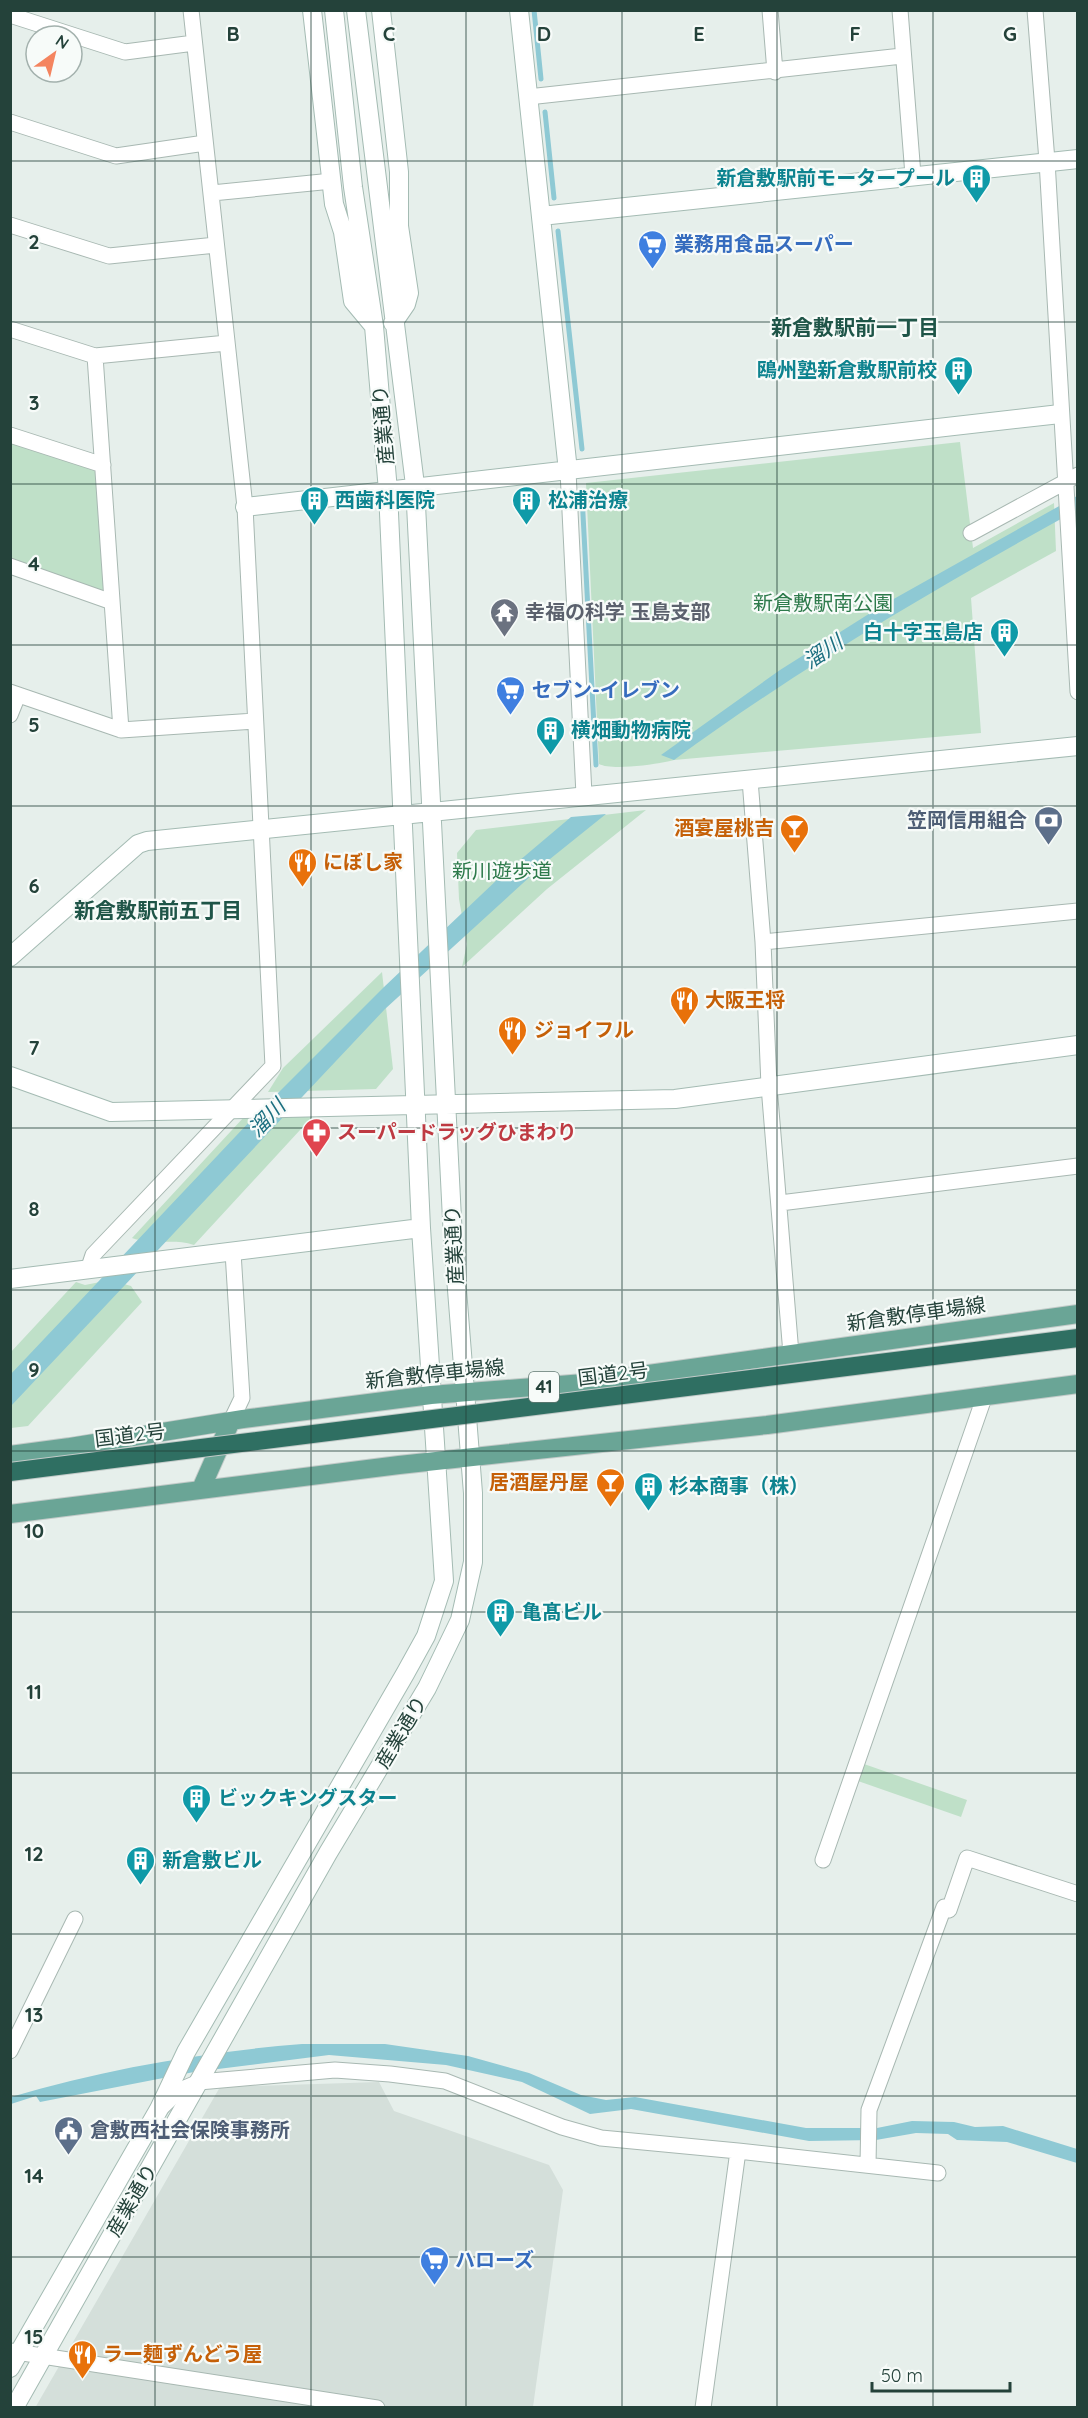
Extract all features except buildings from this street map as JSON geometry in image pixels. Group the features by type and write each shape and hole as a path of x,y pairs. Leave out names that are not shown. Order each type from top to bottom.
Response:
{"highway":[{"name":"国道2号","path":"10,1472 1077,1338"}],"main road":[{"name":"新倉敷停車場線","path":"10,1455 231,1421 431,1395 584,1383 1077,1314"},
{"path":"10,1514 437,1461 767,1425 1077,1384"},
{"path":"201,1489 231,1421"}],"street":[{"path":"88,1270 93,1255 273,1066 245,507 191,10"},
{"path":"312,10 334,204 343,232 353,301 374,326"},
{"name":"産業通り","path":"10,2368 15,2352 159,2109 186,2052 426,1636 444,1581 421,1228 388,491 374,326 353,188 334,10"},
{"name":"産業通り","path":"14,2408 328,1853 427,1688 460,1620 473,1562 474,1537 453,1239 448,1104 415,485 393,323 356,10"},
{"path":"381,10 399,172 399,226 410,293 406,304 393,323"},
{"path":"519,10 568,471 584,795"},
{"path":"770,10 775,72"},
{"path":"900,10 913,175"},
{"path":"1035,10 1047,161 1060,414 1071,479 1066,499 1077,692"},
{"path":"10,15 125,52 194,43"},
{"path":"528,97 775,72 902,56"},
{"path":"10,122 116,156 205,143"},
{"path":"541,216 1077,159"},
{"path":"212,194 332,181"},
{"path":"10,225 109,256 216,245"},
{"path":"10,328 95,356 227,343"},
{"path":"95,356 121,730"},
{"path":"245,507 388,491 415,485 568,471 1060,414"},
{"path":"10,435 103,465"},
{"path":"971,532 1071,479"},
{"path":"10,566 112,602"},
{"path":"10,715 14,693 121,730 255,721"},
{"path":"10,957 138,844 147,841 1077,746"},
{"path":"750,780 763,942 769,1086 791,1354"},
{"path":"763,942 1077,911"},
{"path":"10,1076 111,1112 675,1099 1077,1045"},
{"path":"780,1203 1077,1166"},
{"path":"10,1279 421,1228"},
{"path":"231,1421 242,1398 233,1251"},
{"path":"823,1860 985,1395"},
{"path":"868,2165 869,2110 944,1907 949,1910 967,1858 1077,1894"},
{"path":"10,2050 75,1919"},
{"path":"159,2109 180,2090 199,2082 335,2070 390,2073 445,2081 562,2127 601,2138 938,2173"},
{"path":"703,2408 738,2151"},
{"path":"15,2352 377,2408"}],"shaded area":[{"path":"379,2082 394,2111 549,2165 563,2190 533,2407 35,2408 220,2087"}],"green space":[{"path":"10,440 96,468 105,594 11,560"},
{"name":"新倉敷駅南公園","path":"960,442 973,548 1054,503 1056,551 971,598 981,733 674,760 636,766 614,767 599,764 586,483"},
{"name":"新川遊歩道","path":"646,810 547,889 462,967 467,944 459,899 457,853 476,830"},
{"path":"382,972 393,1069 376,1089 268,1092 283,1068"},
{"path":"244,1117 312,1117 194,1245 132,1238"},
{"path":"110,1280 131,1286 142,1302 28,1426 11,1428 10,1353 76,1282 85,1285"},
{"path":"864,1764 967,1800 961,1817 858,1781"}],"water":[{"name":"溜川","path":"1077,496 1077,510 973,568 821,660 722,725 674,760 661,755 780,670 883,605"},
{"name":"溜川","path":"606,814 545,863 385,1009 11,1406 10,1375 253,1118 384,987 500,877 571,817"},
{"path":"302,2044 385,2044 468,2056 529,2073 581,2095 606,2100 635,2097 806,2128 877,2128 912,2121 954,2122 975,2127 1003,2126 1077,2149 1077,2163 1007,2142 957,2140 948,2134 916,2133 876,2140 809,2141 631,2109 590,2114 522,2082 446,2065 329,2055 194,2072 40,2102 36,2096 11,2104 11,2097 119,2070 191,2057"}],"waterway":[{"path":"534,10 541,79"},
{"path":"545,112 554,198"},
{"path":"558,231 582,449"},
{"path":"582,495 596,765"}],"place":[{"name":"新倉敷駅前モータープール","path":"976,204"},
{"name":"業務用食品スーパー","path":"653,270"},
{"name":"鴎州塾新倉敷駅前校","path":"958,396"},
{"name":"西歯科医院","path":"314,526"},
{"name":"松浦治療","path":"527,526"},
{"name":"幸福の科学 玉島支部","path":"504,638"},
{"name":"白十字玉島店","path":"1004,658"},
{"name":"セブン-イレブン","path":"511,716"},
{"name":"横畑動物病院","path":"550,756"},
{"name":"笠岡信用組合","path":"1048,846"},
{"name":"酒宴屋桃吉","path":"795,854"},
{"name":"にぼし家","path":"302,888"},
{"name":"大阪王将","path":"684,1026"},
{"name":"ジョイフル","path":"513,1056"},
{"name":"スーパードラッグひまわり","path":"316,1158"},
{"name":"居酒屋丹屋","path":"610,1508"},
{"name":"杉本商事（株）","path":"648,1512"},
{"name":"亀髙ビル","path":"501,1638"},
{"name":"ビックキングスター","path":"197,1824"},
{"name":"新倉敷ビル","path":"141,1886"},
{"name":"倉敷西社会保険事務所","path":"69,2156"},
{"name":"ハローズ","path":"434,2286"},
{"name":"ラー麺ずんどう屋","path":"82,2380"}],"district":[{"name":"新倉敷駅前一丁目","path":"855,328"},
{"name":"新倉敷駅前五丁目","path":"158,911"}]}
